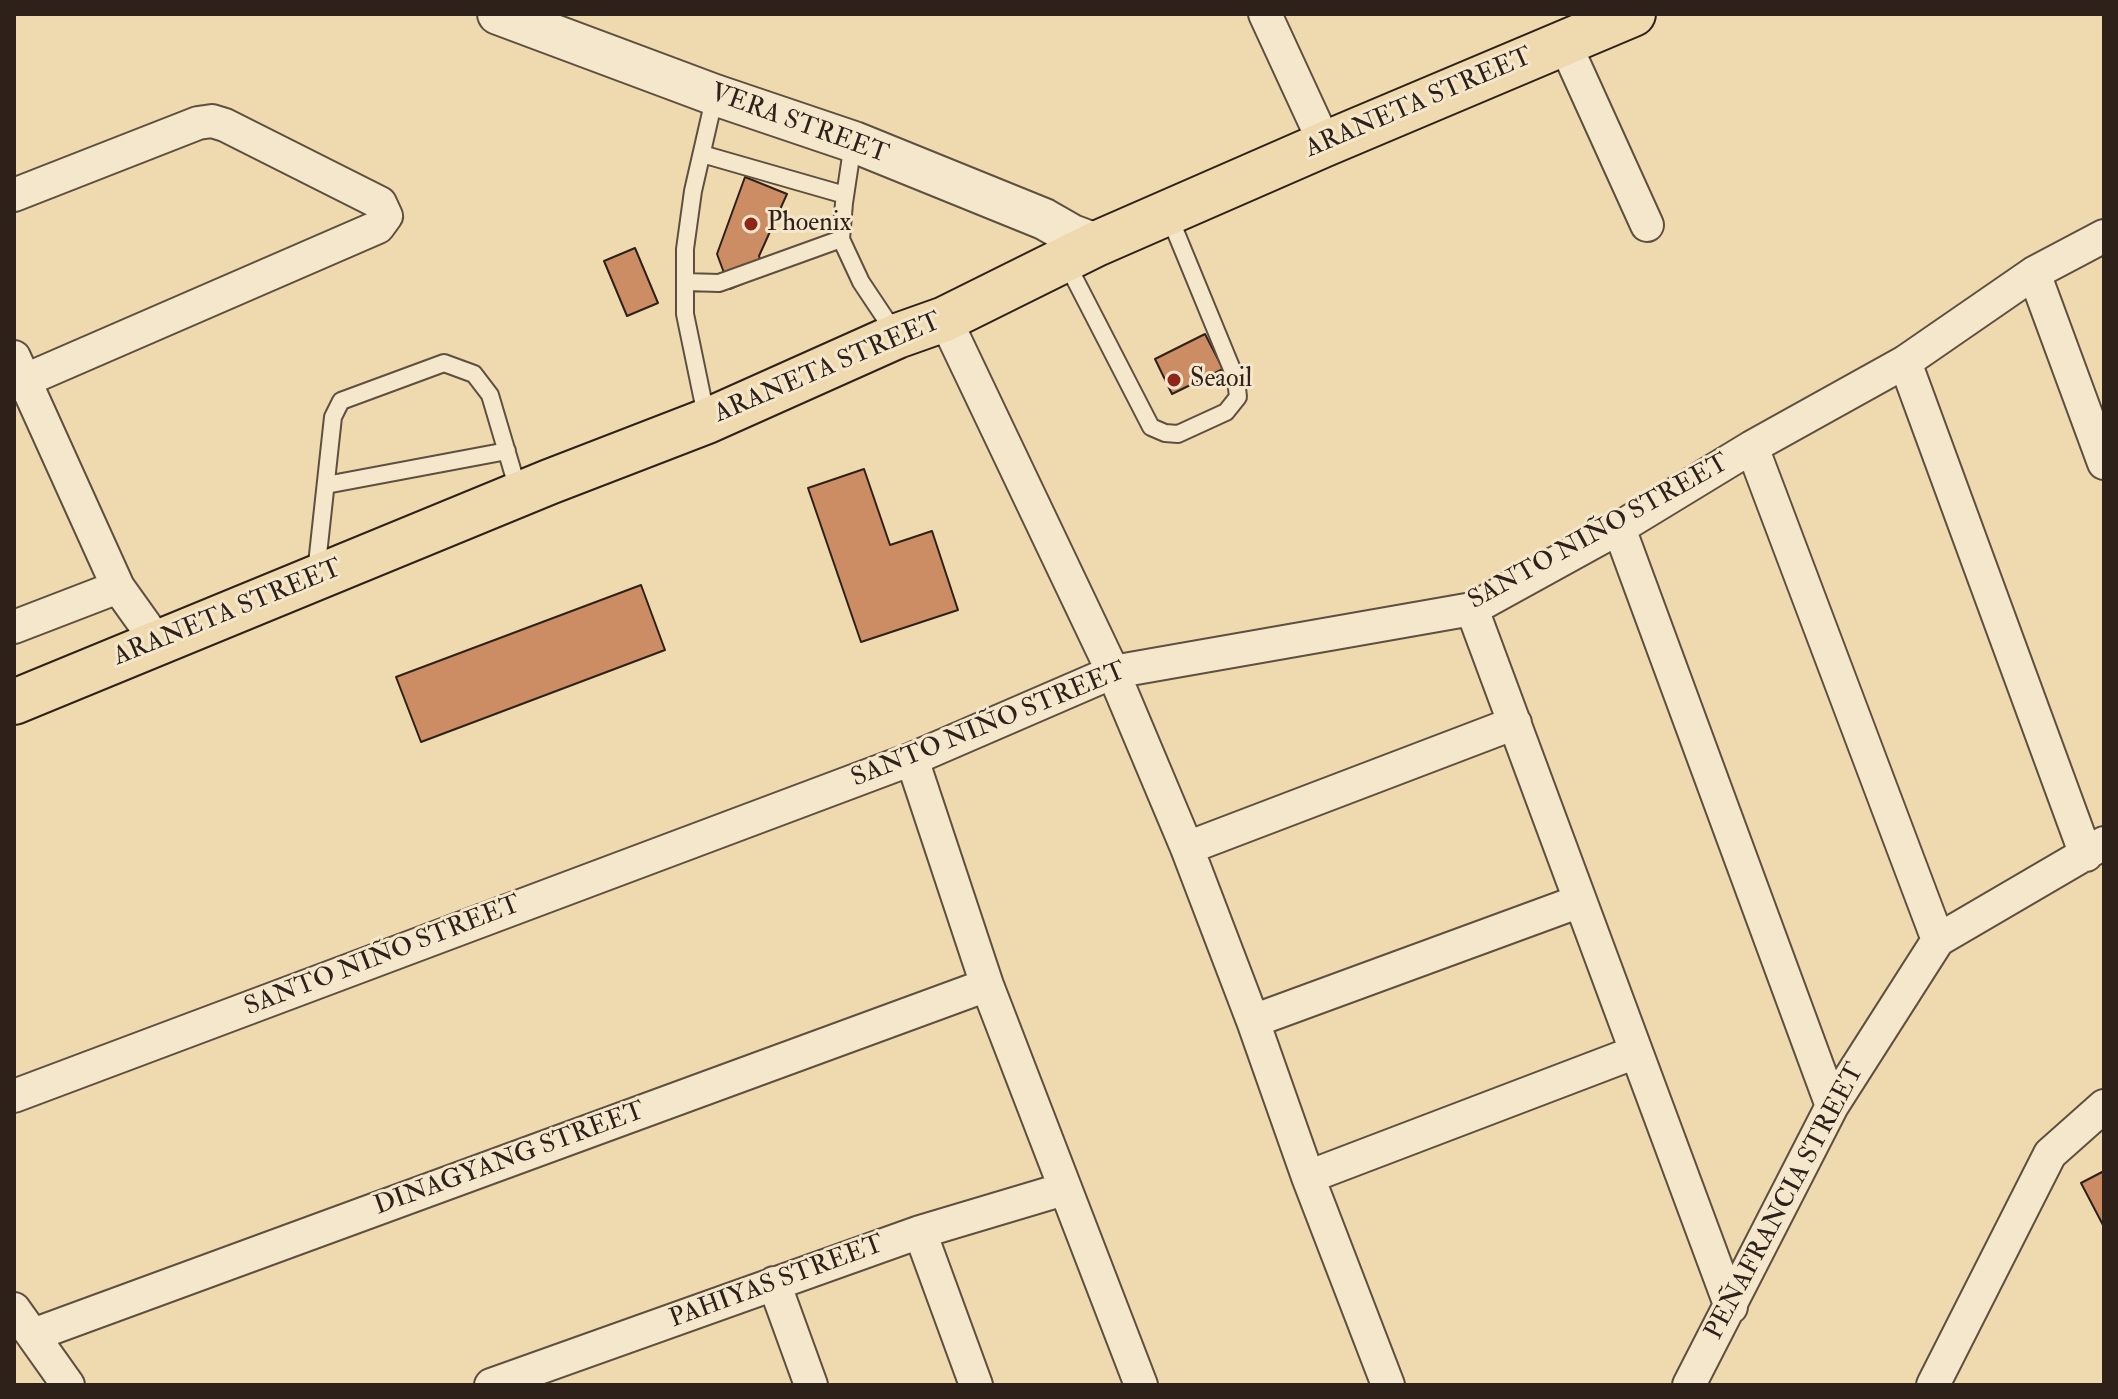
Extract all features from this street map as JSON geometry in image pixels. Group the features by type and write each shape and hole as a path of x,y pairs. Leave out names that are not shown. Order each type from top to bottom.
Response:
{"highway":[{"name":"ARANETA STREET","path":"14,702 520,494 707,421 897,336 945,319 1081,252 1325,144 1633,14"}],"street":[{"name":"VERA STREET","path":"498,14 715,95 854,142 1044,219 1072,235 1081,252"},
{"path":"1265,14 1325,144"},
{"path":"1564,42 1647,225"},
{"path":"14,195 198,123 212,121 380,203 386,216 378,227 17,374 118,587 158,643"},
{"name":"SANTO NIÑO STREET","path":"14,1096 912,759 1113,672 1472,609 1619,528 1752,447 1905,362 2034,273 2104,236"},
{"path":"2034,273 2104,463"},
{"path":"945,319 1113,672 1187,848 1388,1385"},
{"path":"1905,362 2095,849"},
{"path":"1752,447 1938,940"},
{"path":"1619,528 1832,1106"},
{"path":"14,627 118,587"},
{"path":"1472,609 1731,1307"},
{"path":"1187,848 1515,723"},
{"path":"912,759 987,985 1141,1385"},
{"name":"PEÑAFRANCIA STREET","path":"1689,1385 1832,1106 1938,940 2095,849"},
{"path":"1253,1021 1580,901"},
{"name":"DINAGYANG STREET","path":"33,1335 987,985"},
{"path":"1308,1177 1636,1052"},
{"path":"1933,1385 2050,1154 2104,1106"},
{"name":"PAHIYAS STREET","path":"491,1385 920,1232 1064,1189"},
{"path":"920,1232 976,1385"},
{"path":"774,1283 811,1385"},
{"path":"14,1309 68,1385"}],"lane":[{"path":"707,421 685,314 685,249 693,191 715,95"},
{"path":"854,142 841,239 861,282 897,336"},
{"path":"702,154 845,195"},
{"path":"1081,252 1151,427 1178,434 1226,412 1238,397 1236,379 1168,214"},
{"path":"685,282 719,283 841,239"},
{"path":"315,578 333,417 341,401 444,363 474,374 490,395 520,494"},
{"path":"326,485 507,451"}],"building":[{"name":"Phoenix","path":"745,177 787,194 759,256 765,274 730,289 717,254"},
{"path":"635,248 658,303 627,316 604,261"},
{"path":"1205,334 1223,369 1172,394 1155,359"},
{"path":"864,469 890,545 932,531 958,610 861,642 808,488"},
{"path":"641,585 665,650 421,742 396,677"},
{"path":"2104,1171 2104,1227 2081,1183"}],"place":[{"name":"Phoenix","path":"751,224"},
{"name":"Seaoil","path":"1174,380"}]}
